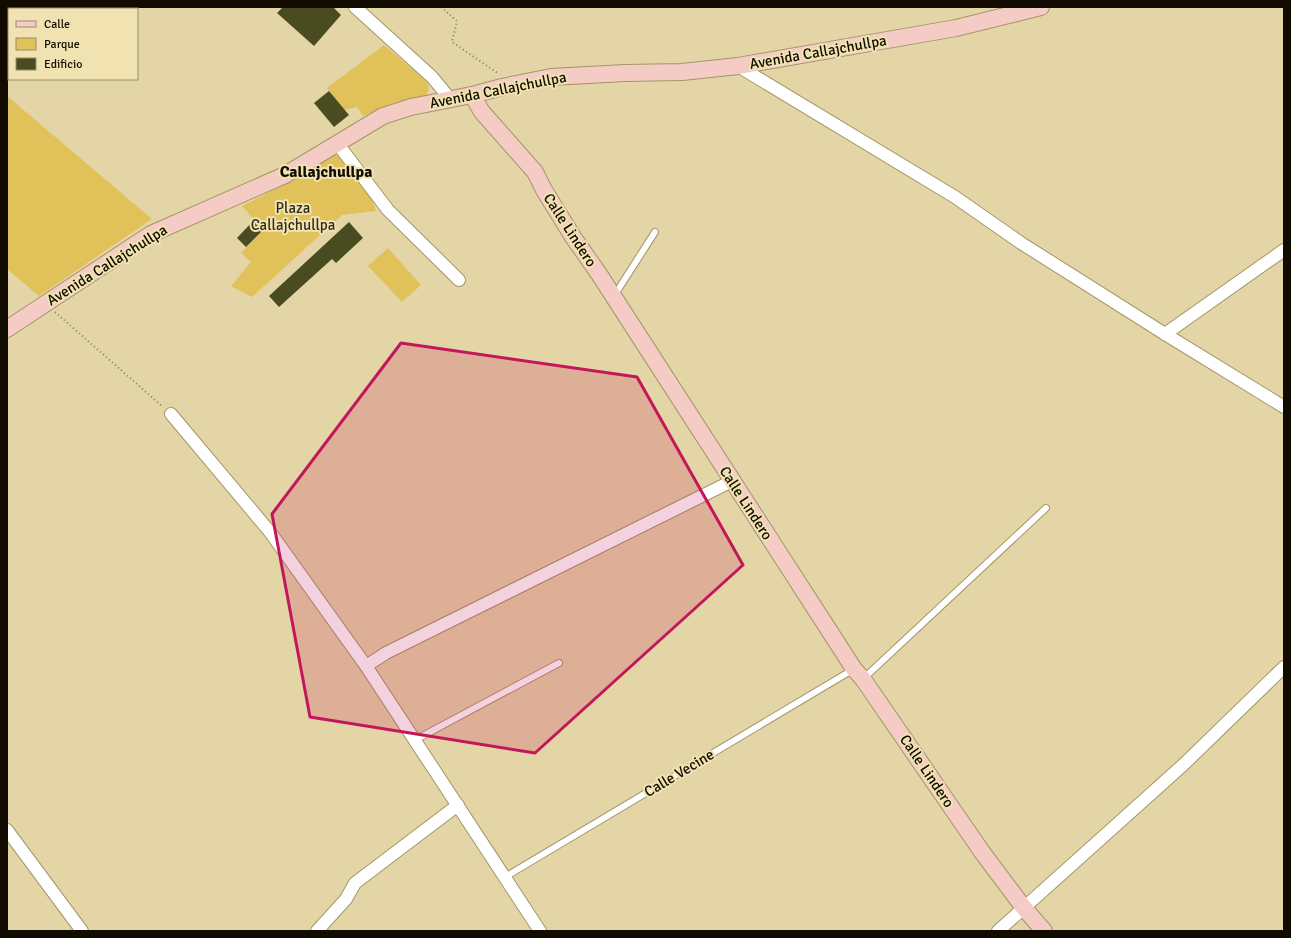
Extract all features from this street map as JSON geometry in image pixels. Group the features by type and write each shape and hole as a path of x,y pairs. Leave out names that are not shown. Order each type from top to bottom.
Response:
{"main road":[{"name":"Avenida Callajchullpa","path":"7,329 151,234 285,175 383,116 411,107 451,100 502,87 551,77 682,72 738,66 956,28 1041,7"},
{"name":"Calle Lindero","path":"472,95 482,112 535,172 565,224 614,297 858,674 982,852 1024,908 1044,931"}],"street":[{"path":"355,7 432,77 451,100"},
{"path":"738,66 955,197 1021,243 1284,407"},
{"path":"337,143 388,210 459,280"},
{"path":"1165,334 1284,250"},
{"path":"171,414 270,532 366,666 540,931"},
{"path":"366,666 393,649 732,481"},
{"path":"998,931 1183,765 1284,667"},
{"path":"317,931 346,899 354,883 458,805"},
{"path":"7,830 82,931"}],"lane":[{"path":"614,297 655,232"},
{"name":"Calle Vecine","path":"505,876 858,674 1046,508"},
{"path":"415,740 559,663"}],"path":[{"path":"441,7 457,21 452,42 500,75 502,87"},
{"path":"45,304 171,414"}],"highlighted area":[{"path":"401,343 637,377 743,565 535,753 310,717 272,514"}],"green space":[{"path":"384,45 425,80 429,87 427,94 421,99 394,103 363,116 357,107 344,110 327,88"},
{"path":"7,96 152,219 39,296 7,269"},
{"name":"Plaza Callajchullpa","path":"339,155 370,194 376,211 342,215 252,297 231,286 251,262 241,253 263,230 242,206 294,180 330,156"},
{"path":"388,248 421,285 402,302 368,266"}],"building":[{"path":"283,7 333,7 341,15 314,46 277,13"},
{"path":"329,91 349,115 334,127 314,103"},
{"path":"253,221 263,230 246,247 237,238"},
{"path":"349,222 363,238 336,263 332,259 279,307 269,296"}],"district":[{"name":"Callajchullpa","path":"326,171"}]}
